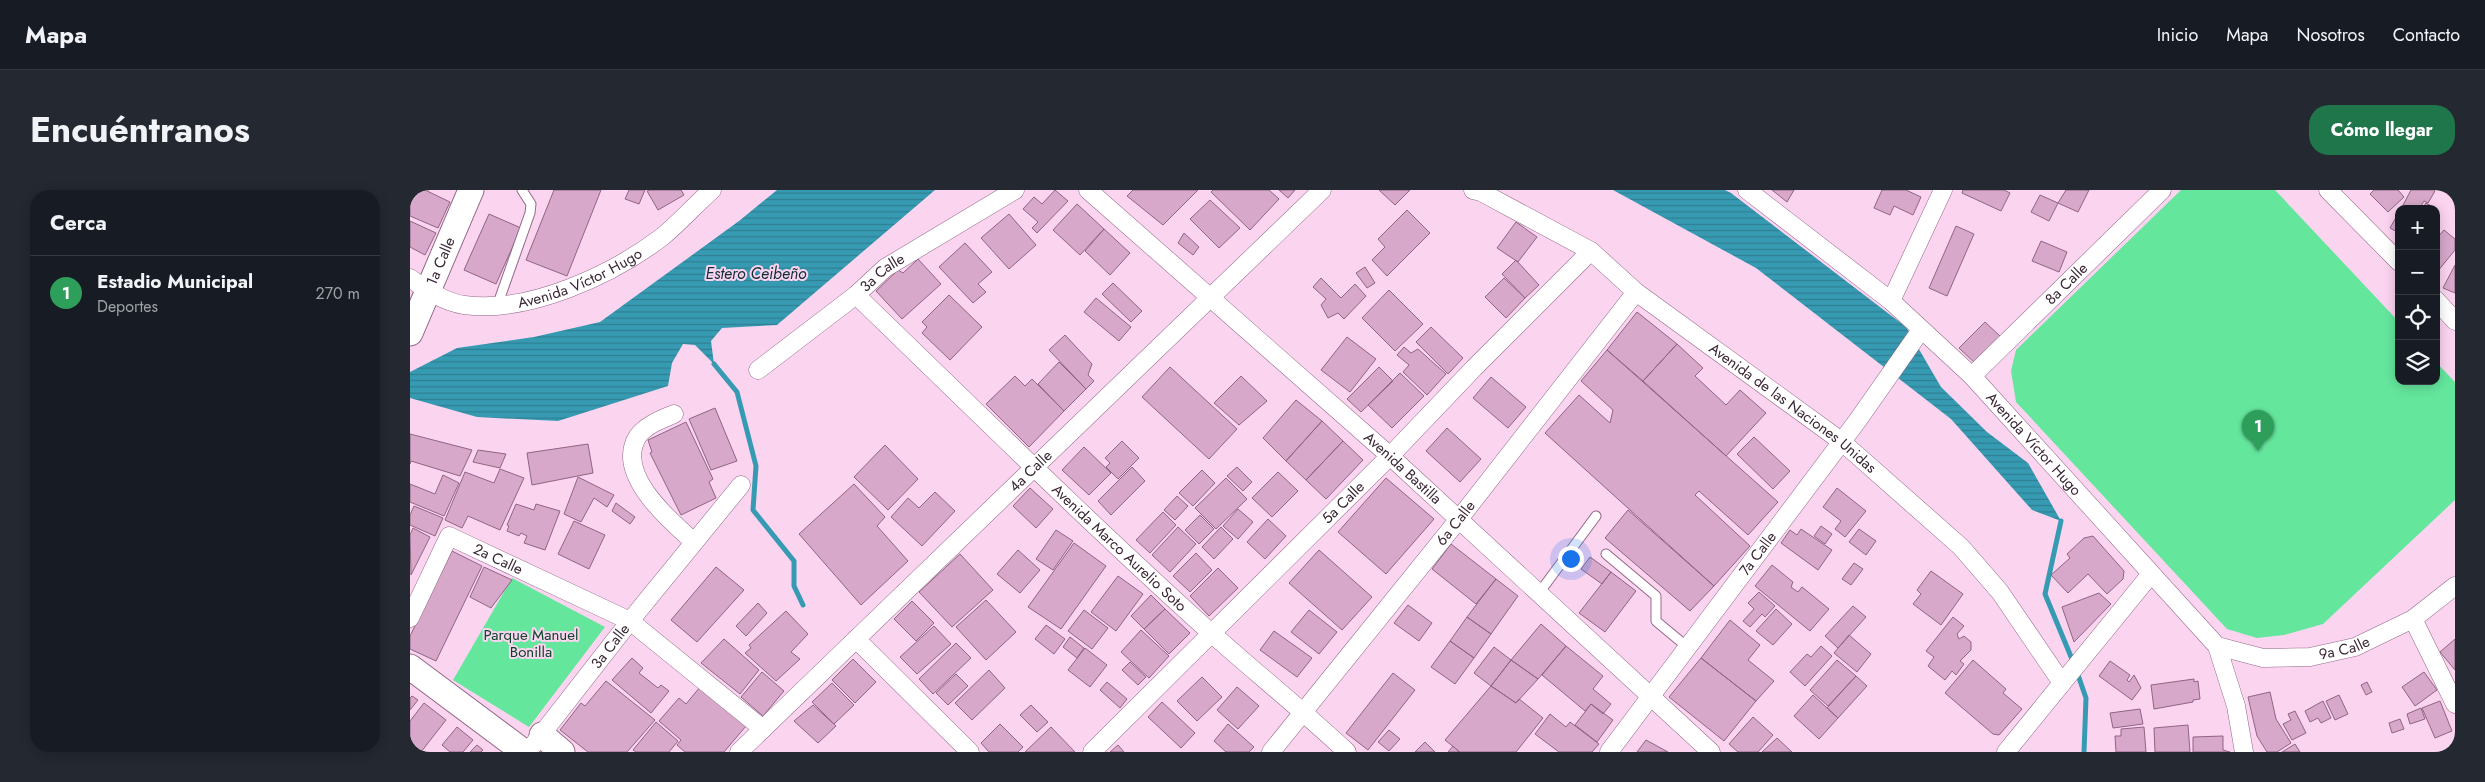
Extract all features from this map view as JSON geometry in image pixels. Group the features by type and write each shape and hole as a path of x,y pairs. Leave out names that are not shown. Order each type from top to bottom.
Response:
{"street":[{"name":"1a Calle","path":"410,334 419,284 471,190"},
{"name":"Avenida Víctor Hugo","path":"419,284 463,305 497,306 525,301 574,286 614,267 661,237 712,190"},
{"name":"3a Calle","path":"758,370 856,295 885,268 1015,190"},
{"name":"Avenida Bastilla","path":"1088,190 1390,456 1711,752"},
{"name":"4a Calle","path":"739,752 1322,190"},
{"name":"Avenida de las Naciones Unidas","path":"1473,190 1481,192 1591,251 1636,292 1841,441 1961,547 2000,592 2062,683"},
{"name":"Avenida Víctor Hugo","path":"1747,190 1891,301 1972,376 2217,646 2236,706 2244,752"},
{"path":"1891,301 1943,190"},
{"name":"8a Calle","path":"1972,376 2160,190"},
{"path":"2328,190 2395,258"},
{"name":"5a Calle","path":"1092,752 1390,456 1474,368 1591,251"},
{"name":"6a Calle","path":"1272,752 1459,519 1636,292"},
{"name":"Avenida Marco Aurelio Soto","path":"856,295 1034,467 1211,632 1304,712 1346,752"},
{"path":"2440,304 2455,321"},
{"name":"7a Calle","path":"1608,752 1858,420 1921,330"},
{"path":"674,414 652,424 639,435 632,449 631,462 637,479 650,497 694,542"},
{"name":"3a Calle","path":"535,743 630,621 741,485"},
{"name":"2a Calle","path":"410,618 449,536 630,621"},
{"path":"2006,752 2151,574"},
{"name":"9a Calle","path":"2217,646 2263,658 2310,657 2355,647 2413,620 2455,586"},
{"path":"2413,620 2455,704"},
{"path":"630,621 763,729"},
{"path":"856,639 970,752"},
{"path":"410,668 524,752"},
{"path":"535,743 562,752"}],"lane":[{"path":"497,306 530,213 531,204 522,190"},
{"path":"1539,594 1596,516"},
{"path":"1606,554 1656,596 1656,620 1686,646"}],"green space":[{"path":"2181,190 2275,190 2395,318 2395,385 2440,385 2440,366 2455,382 2455,500 2323,624 2284,635 2257,638 2227,629 2016,402 2011,371 2016,350"},
{"name":"Parque Manuel Bonilla","path":"512,578 605,627 529,727 453,680"}],"water":[{"name":"Estero Ceibeño","path":"777,190 935,190 777,325 722,328 711,341 714,364 695,345 683,344 672,363 668,386 558,421 477,417 410,398 410,372 457,348 534,337 600,322 739,221"},
{"path":"1613,190 1725,190 1731,193 1906,327 1941,387 1987,432 2028,463 2061,521 2032,510 1951,419 1756,268"}],"building":[{"path":"413,190 425,190 450,202 438,228 410,216 410,197"},
{"path":"554,190 601,190 567,276 526,260"},
{"path":"629,190 645,190 639,204 625,199"},
{"path":"681,190 684,195 658,210 647,191"},
{"path":"1055,190 1068,201 1037,233 1032,228 1038,222 1023,209 1034,197 1042,204"},
{"path":"1133,190 1198,190 1163,225 1127,196"},
{"path":"1213,190 1269,190 1279,199 1250,230 1211,192"},
{"path":"1279,190 1295,190 1288,198"},
{"path":"1379,190 1410,190 1395,205"},
{"path":"1772,190 1794,190 1787,202"},
{"path":"1882,190 1906,190 1921,197 1913,215 1894,206 1890,215 1874,208"},
{"path":"1963,190 2004,190 2010,193 2001,211 1962,193"},
{"path":"2066,190 2089,190 2078,212 2058,203"},
{"path":"2374,190 2398,190 2404,197 2388,212 2370,194"},
{"path":"2411,190 2435,191 2428,203 2424,201 2422,205 2403,205"},
{"path":"2040,195 2058,203 2049,221 2031,212"},
{"path":"1210,200 1240,228 1219,248 1190,219"},
{"path":"1077,204 1104,229 1080,255 1053,230"},
{"path":"1407,210 1430,233 1387,276 1372,260 1385,247 1378,239"},
{"path":"489,214 521,228 496,284 464,270"},
{"path":"1009,214 1036,245 1009,269 981,238"},
{"path":"2395,219 2395,231 2390,228"},
{"path":"410,221 436,233 425,255 410,247"},
{"path":"1516,222 1537,237 1518,262 1497,248"},
{"path":"1956,226 1974,234 1947,296 1929,288"},
{"path":"1104,229 1130,253 1110,275 1085,251"},
{"path":"2444,230 2455,239 2455,250 2440,268 2440,250 2440,234"},
{"path":"1184,233 1199,247 1193,255 1178,243"},
{"path":"2041,241 2067,252 2059,272 2032,261"},
{"path":"965,243 992,272 978,284 986,292 973,303 939,267"},
{"path":"918,259 941,284 902,319 876,291 898,270 903,273"},
{"path":"1516,260 1539,285 1525,298 1502,274"},
{"path":"2455,265 2455,293 2443,288"},
{"path":"1365,267 1375,283 1367,288 1356,273"},
{"path":"1321,278 1341,298 1355,284 1366,296 1344,319 1338,313 1328,318 1321,305 1326,299 1313,287"},
{"path":"1504,278 1525,298 1506,318 1485,297"},
{"path":"1113,283 1142,311 1131,322 1102,294"},
{"path":"1389,290 1423,324 1395,351 1362,318"},
{"path":"949,295 982,327 950,360 922,333 927,327 922,322"},
{"path":"1096,298 1131,327 1119,341 1084,312"},
{"path":"1637,312 1677,344 1643,381 1607,350"},
{"path":"1985,322 2002,338 1976,364 1959,348"},
{"path":"1431,327 1463,358 1448,374 1416,342"},
{"path":"1065,335 1092,364 1088,375 1094,381 1086,389 1049,350"},
{"path":"1347,337 1376,359 1350,392 1321,370"},
{"path":"1677,344 1703,368 1695,376 1726,405 1740,390 1766,413 1726,456 1643,381"},
{"path":"1404,347 1411,353 1418,349 1446,374 1427,395 1403,372 1409,365 1397,355"},
{"path":"1607,350 1778,502 1748,535 1699,491 1695,495 1750,546 1714,586 1545,433 1579,395 1610,423 1613,410 1581,381"},
{"path":"1059,362 1086,389 1064,411 1038,384"},
{"path":"1170,367 1237,429 1209,459 1142,397"},
{"path":"1379,367 1393,381 1361,412 1347,399"},
{"path":"1400,373 1424,396 1392,428 1368,405"},
{"path":"1015,376 1025,386 1032,379 1064,411 1029,447 986,404"},
{"path":"1241,376 1267,401 1239,425 1214,403"},
{"path":"1491,377 1526,407 1508,428 1473,398"},
{"path":"1296,400 1322,421 1286,461 1263,438"},
{"path":"715,408 737,461 711,470 689,419"},
{"path":"1322,421 1343,441 1306,480 1286,461"},
{"path":"686,422 713,479 709,482 716,498 681,515 650,453 652,452 648,440"},
{"path":"1447,428 1481,459 1460,482 1426,451"},
{"path":"410,434 472,450 460,476 411,461 410,464"},
{"path":"1754,437 1790,471 1773,489 1737,454"},
{"path":"1122,441 1139,458 1118,479 1106,467 1110,463 1105,458"},
{"path":"1343,441 1363,460 1326,499 1306,480"},
{"path":"588,444 593,473 532,485 527,453"},
{"path":"885,445 918,479 888,510 854,477"},
{"path":"1084,447 1111,473 1089,495 1062,470"},
{"path":"478,450 506,454 500,468 473,462"},
{"path":"1132,467 1145,481 1111,515 1098,501"},
{"path":"1237,467 1252,482 1243,491 1227,476"},
{"path":"500,469 524,478 500,530 468,516 462,528 445,520 465,472 494,483"},
{"path":"1202,470 1215,483 1193,506 1179,493"},
{"path":"1278,472 1298,491 1272,517 1252,498"},
{"path":"443,475 459,483 444,516 410,502 410,484 435,494"},
{"path":"578,477 614,495 607,507 594,498 581,522 564,514"},
{"path":"1226,478 1247,499 1216,529 1195,508"},
{"path":"1386,478 1434,519 1386,574 1338,532"},
{"path":"854,484 885,517 877,526 908,561 861,605 799,534"},
{"path":"1030,488 1053,509 1036,528 1013,506"},
{"path":"1837,488 1866,511 1845,537 1835,529 1841,521 1823,507"},
{"path":"935,492 955,511 922,546 891,517 908,498 919,508"},
{"path":"1177,496 1188,506 1175,520 1164,510"},
{"path":"616,503 635,517 630,524 612,511"},
{"path":"516,504 534,510 536,504 560,511 545,550 524,543 527,536 521,533 519,536 507,531 509,526 507,525"},
{"path":"414,506 443,518 435,536 410,525 410,515"},
{"path":"1238,509 1253,522 1238,539 1223,526"},
{"path":"1628,510 1714,586 1690,611 1605,538"},
{"path":"1163,512 1176,525 1150,553 1136,540"},
{"path":"1200,515 1214,529 1199,544 1185,530"},
{"path":"1268,519 1286,536 1265,559 1247,542"},
{"path":"574,521 605,535 589,569 558,554"},
{"path":"1821,526 1832,534 1825,544 1814,536"},
{"path":"1178,527 1196,544 1170,572 1152,555"},
{"path":"1221,527 1233,539 1214,559 1202,547"},
{"path":"413,528 430,537 411,575 410,535"},
{"path":"1801,529 1832,550 1818,570 1781,543 1790,530 1797,535"},
{"path":"1859,529 1876,541 1866,555 1849,542"},
{"path":"1056,530 1073,541 1053,570 1036,559"},
{"path":"2093,536 2124,571 2123,579 2107,594 2088,574 2068,593 2051,575 2070,558 2067,554 2084,538"},
{"path":"1074,543 1106,566 1061,629 1028,607"},
{"path":"1451,544 1496,579 1476,604 1432,569"},
{"path":"1018,550 1040,570 1020,593 997,574"},
{"path":"1319,550 1372,597 1342,630 1289,583"},
{"path":"452,551 482,566 436,661 410,649 410,636"},
{"path":"1196,553 1212,570 1190,592 1173,576"},
{"path":"960,554 993,590 952,627 919,592"},
{"path":"1590,557 1611,572 1602,584 1581,569"},
{"path":"1854,563 1863,569 1851,585 1842,579"},
{"path":"1772,565 1793,582 1791,587 1798,592 1802,587 1829,609 1810,631 1755,586"},
{"path":"484,567 512,580 491,608 470,597"},
{"path":"716,567 744,590 697,642 671,620"},
{"path":"1218,568 1238,588 1209,616 1190,596"},
{"path":"1931,571 1963,594 1941,625 1913,604 1921,594 1917,590"},
{"path":"1611,572 1636,591 1605,632 1579,613"},
{"path":"1118,576 1143,594 1116,631 1091,612"},
{"path":"1496,579 1518,596 1491,634 1467,617"},
{"path":"1759,592 1775,606 1765,617 1762,614 1750,627 1743,621 1754,609 1748,603"},
{"path":"2099,593 2111,604 2074,642 2062,607"},
{"path":"1151,595 1165,609 1144,629 1131,616"},
{"path":"986,600 1016,632 986,660 956,627"},
{"path":"912,601 934,623 916,641 894,619"},
{"path":"758,603 767,613 746,636 736,626"},
{"path":"1408,605 1432,623 1419,641 1394,623"},
{"path":"1853,606 1866,617 1838,648 1825,636"},
{"path":"1165,609 1190,633 1169,654 1144,629"},
{"path":"1776,609 1792,624 1773,645 1756,631"},
{"path":"1084,610 1108,628 1092,649 1068,631"},
{"path":"1309,610 1337,632 1319,654 1291,632"},
{"path":"786,611 808,634 791,652 800,659 776,681 745,653 751,648 749,645"},
{"path":"1467,617 1491,634 1474,658 1450,641"},
{"path":"1953,617 1964,626 1957,634 1959,639 1964,636 1971,642 1971,650 1960,661 1964,664 1956,675 1952,671 1945,680 1928,666 1934,657 1926,651"},
{"path":"1730,620 1760,645 1748,660 1774,681 1756,701 1701,658"},
{"path":"1541,624 1566,646 1538,679 1511,660"},
{"path":"1046,625 1065,639 1054,654 1035,639"},
{"path":"934,626 951,644 917,674 900,657"},
{"path":"1141,630 1169,656 1149,678 1121,652"},
{"path":"1274,631 1312,658 1297,677 1260,650"},
{"path":"1849,635 1871,654 1857,672 1834,653"},
{"path":"1070,637 1084,648 1077,658 1063,647"},
{"path":"724,639 759,670 740,694 701,663"},
{"path":"2455,639 2455,670 2440,652"},
{"path":"1450,641 1474,658 1455,684 1431,667"},
{"path":"956,643 971,658 933,694 919,679"},
{"path":"1566,646 1603,676 1593,689 1611,704 1603,714 1591,704 1585,711 1542,675"},
{"path":"1821,646 1832,656 1805,686 1790,672 1807,654 1811,657"},
{"path":"1494,647 1511,660 1491,686 1474,673"},
{"path":"1085,648 1107,665 1090,687 1068,670"},
{"path":"632,658 643,668 639,673 658,688 661,685 669,691 651,713 612,680"},
{"path":"1701,658 1756,701 1724,741 1669,697"},
{"path":"853,659 876,682 855,703 832,680"},
{"path":"1511,660 1538,679 1516,703 1491,686"},
{"path":"1837,660 1856,676 1828,706 1810,690"},
{"path":"1973,660 2006,689 2003,693 2022,709 1999,735 1993,734 1945,693"},
{"path":"2110,661 2130,675 2127,680 2129,682 2134,675 2141,688 2132,700 2099,676"},
{"path":"1130,662 1146,677 1138,685 1122,670"},
{"path":"989,670 1005,688 972,720 955,703"},
{"path":"762,672 784,691 763,716 741,697"},
{"path":"2424,672 2437,690 2415,706 2402,687"},
{"path":"1393,673 1415,690 1368,750 1346,733"},
{"path":"956,674 968,686 948,705 936,693"},
{"path":"1856,676 1867,686 1838,718 1827,708"},
{"path":"1202,677 1222,697 1197,721 1177,701"},
{"path":"2194,679 2194,682 2198,681 2200,699 2154,709 2151,685"},
{"path":"606,681 655,720 627,752 588,752 560,730 581,703 585,706"},
{"path":"1107,682 1127,699 1120,708 1100,690"},
{"path":"2367,682 2372,692 2366,695 2361,685"},
{"path":"832,683 854,705 834,724 812,702"},
{"path":"1491,686 1516,703 1519,699 1543,718 1516,752 1460,752 1445,740"},
{"path":"700,687 746,726 724,752 685,752 677,745 681,740 659,721 679,698 686,704"},
{"path":"1237,687 1259,706 1238,729 1217,710"},
{"path":"2270,692 2276,719 2291,743 2277,752 2267,752 2257,736 2248,697"},
{"path":"1813,695 1838,718 1819,739 1794,716"},
{"path":"2339,695 2348,714 2335,720 2326,701"},
{"path":"412,696 418,700 410,710 410,698"},
{"path":"2323,701 2331,718 2321,723 2318,718 2310,722 2305,711"},
{"path":"2440,701 2452,731 2435,738 2422,708"},
{"path":"1162,702 1195,733 1181,748 1148,717"},
{"path":"424,703 446,720 421,752 415,752 410,749 410,721"},
{"path":"1591,704 1613,720 1597,742 1575,725"},
{"path":"813,705 836,726 818,743 794,721"},
{"path":"1031,705 1048,722 1037,732 1020,715"},
{"path":"2421,708 2425,719 2410,724 2407,714"},
{"path":"2140,709 2143,724 2113,728 2110,713"},
{"path":"2295,711 2306,733 2292,740 2283,724 2291,720 2288,714"},
{"path":"1550,714 1566,727 1570,722 1599,744 1592,752 1559,752 1535,734"},
{"path":"1753,717 1773,735 1758,752 1738,752 1729,744"},
{"path":"2400,719 2404,729 2392,733 2389,723"},
{"path":"656,722 678,741 669,752 636,752 633,750"},
{"path":"1000,724 1023,747 1018,752 989,752 981,743"},
{"path":"1228,724 1254,747 1249,752 1226,752 1214,741"},
{"path":"2188,725 2190,752 2155,752 2154,728"},
{"path":"457,727 473,740 463,752 450,752 442,745"},
{"path":"1051,727 1075,752 1025,752"},
{"path":"2144,727 2146,752 2116,752 2115,736 2121,736 2121,729"},
{"path":"1389,730 1400,739 1389,751 1378,742"},
{"path":"2223,736 2223,750 2230,752 2193,752 2193,737"},
{"path":"1777,738 1792,752 1762,752"},
{"path":"1646,740 1668,752 1637,752"},
{"path":"1425,742 1435,752 1415,752"},
{"path":"2295,744 2300,752 2282,752"},
{"path":"477,745 483,750 481,752 470,752"},
{"path":"1118,745 1124,752 1110,752"},
{"path":"1453,746 1459,752 1448,752"}],"waterway":[{"path":"714,364 737,392 756,466 753,510 794,561 794,586 803,605"},
{"path":"2061,521 2045,594 2074,664"},
{"path":"2077,672 2086,698 2084,752"}],"place":[{"name":"Estadio Municipal","path":"2258,451"}]}
